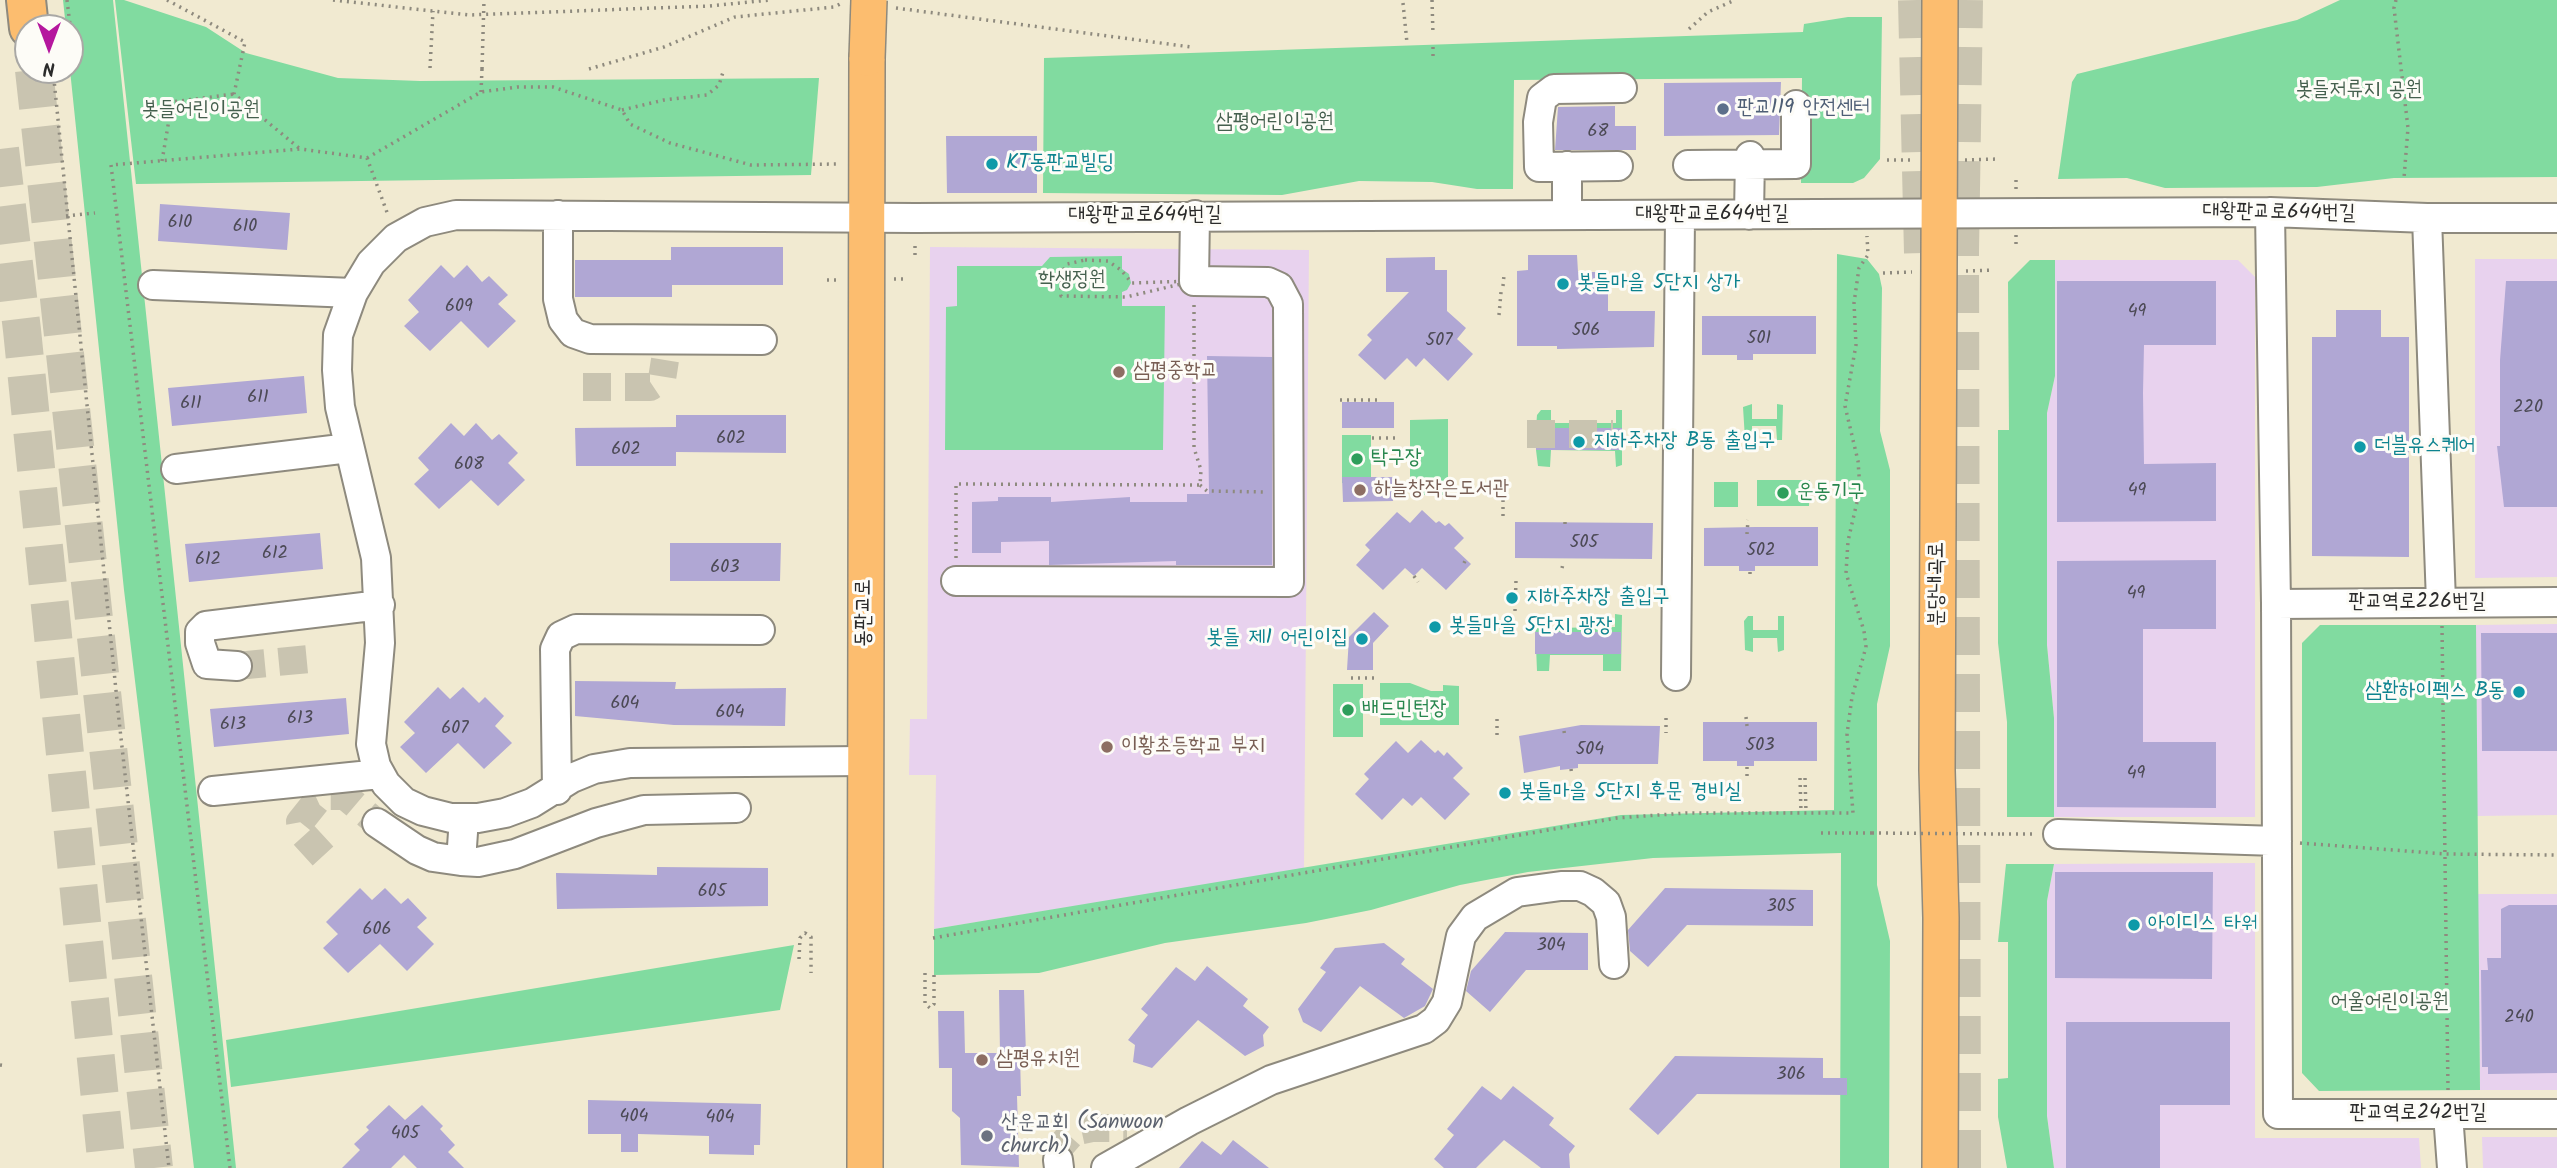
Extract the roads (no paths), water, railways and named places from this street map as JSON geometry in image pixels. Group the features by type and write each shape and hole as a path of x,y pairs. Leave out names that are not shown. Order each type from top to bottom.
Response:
{"main road":[{"name":"동판교로","path":"865,1168 864,761 869,0"},
{"name":"분당내곡로","path":"1937,1164 1941,918 1937,756 1940,0"}],"street":[{"path":"1618,166 1539,167 1539,108 1544,94 1560,88 1622,88"},
{"path":"1688,165 1750,160 1796,164 1796,105"},
{"path":"1749,215 1750,160"},
{"path":"1567,166 1567,215"},
{"name":"대왕판교로644번길","path":"380,774 371,744 380,643 380,605 371,531 340,407 338,335 353,293 371,263 396,238 425,222 456,215 866,218 2270,212 2427,218 2557,218"},
{"path":"2058,834 2277,841 2270,212"},
{"path":"558,215 558,299 563,320 573,333 590,339 665,350 762,341"},
{"path":"956,581 1289,582 1287,300 1279,287 1268,282 1194,281 1195,215"},
{"path":"1676,676 1680,215"},
{"path":"2427,218 2441,603"},
{"path":"153,285 353,293"},
{"path":"176,469 349,448"},
{"name":"판교역로226번길","path":"2276,604 2557,602"},
{"path":"237,666 207,664 200,643 200,632 205,626 380,605"},
{"path":"557,790 555,649 561,636 576,629 760,630"},
{"path":"213,791 380,774 404,802 423,811 464,818 505,814 594,769 630,763 864,761"},
{"path":"377,822 417,850 460,861 478,862 515,854 596,822 644,810 736,808"},
{"path":"460,861 464,818"},
{"name":"판교역로242번길","path":"2277,841 2278,1114 2557,1114"},
{"path":"1106,1168 1189,1121 1271,1080 1424,1029 1436,1020 1447,1002 1461,936 1475,917 1517,892 1561,886 1580,886 1593,892 1606,903 1611,917 1614,964"},
{"path":"2448,1114 2452,1168"}],"tunnel":[{"path":"1917,0 1923,253"},
{"path":"1962,1168 1960,253 1964,0"},
{"path":"36,84 154,1168"},
{"path":"0,149 22,330 107,1168"},
{"path":"583,387 650,387 662,379 665,360"},
{"path":"1527,434 1613,434"},
{"path":"237,666 309,659"},
{"path":"323,856 302,833 300,822 316,802 329,796 345,796 377,823"},
{"path":"1058,1160 1059,1148 1073,1132 1092,1128 1127,1128"}],"place":[{"name":"판교119 안전센터","path":"1723,109"},
{"name":"KT동판교빌딩","path":"992,164"},
{"name":"봇들마을 5단지 상가","path":"1563,284"},
{"name":"삼평중학교","path":"1119,372"},
{"name":"지하주차장 B동 출입구","path":"1579,442"},
{"name":"더블유스퀘어","path":"2360,447"},
{"name":"탁구장","path":"1357,459"},
{"name":"하늘창작은도서관","path":"1360,490"},
{"name":"운동기구","path":"1783,493"},
{"name":"지하주차장 출입구","path":"1512,598"},
{"name":"봇들마을 5단지 광장","path":"1435,627"},
{"name":"봇들 제1 어린이집","path":"1362,639"},
{"name":"삼환하이펙스 B동","path":"2519,692"},
{"name":"배드민턴장","path":"1348,710"},
{"name":"이황초등학교 부지","path":"1107,747"},
{"name":"봇들마을 5단지 후문 경비실","path":"1505,793"},
{"name":"아이디스 타워","path":"2134,925"},
{"name":"삼평유치원","path":"982,1060"},
{"name":"산운교회 (Sanwoon church)","path":"987,1136"}],"park label":[{"name":"봇들저류지 공원","path":"2359,91"},
{"name":"봇들어린이공원","path":"201,111"},
{"name":"삼평어린이공원","path":"1275,123"},
{"name":"학생정원","path":"1072,281"},
{"name":"어울어린이공원","path":"2390,1003"}]}
